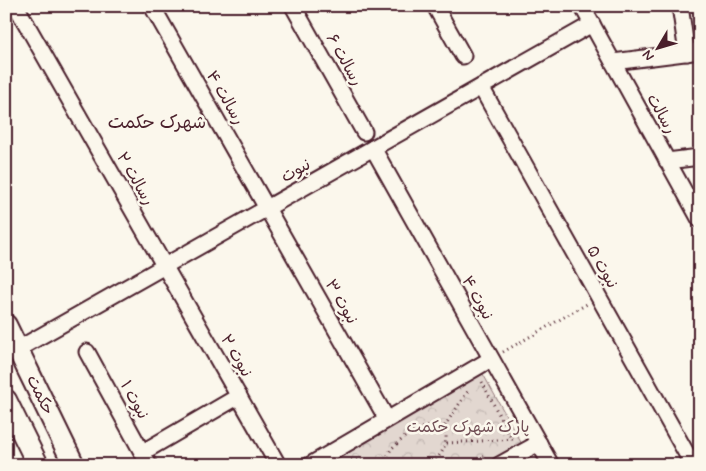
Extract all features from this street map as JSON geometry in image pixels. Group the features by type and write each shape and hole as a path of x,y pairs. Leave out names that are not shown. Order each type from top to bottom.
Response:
{"street":[{"name":"رسالت ۲","path":"16,6 164,266"},
{"name":"رسالت ۴","path":"152,6 267,208"},
{"name":"رسالت ۶","path":"293,6 364,132"},
{"path":"435,6 463,56"},
{"name":"رسالت","path":"582,6 700,220"},
{"path":"613,62 693,52 680,6"},
{"name":"نبوت","path":"18,349 592,24"},
{"name":"نبوت ۵","path":"481,87 694,465"},
{"name":"نبوت ۴","path":"373,148 551,465"},
{"path":"667,161 700,157"},
{"name":"نبوت ۳","path":"267,208 384,414"},
{"name":"نبوت ۲","path":"164,266 278,465"},
{"name":"حکمت","path":"6,325 74,465"},
{"name":"نبوت ۱","path":"87,352 146,459"},
{"path":"310,465 491,359"},
{"path":"146,459 239,396"},
{"name":"حکمت","path":"6,400 38,465"},
{"path":"499,465 539,443"}],"path":[{"path":"491,359 599,297"},
{"path":"442,430 473,384"},
{"path":"386,465 385,461 391,449 407,434 426,426 438,427 446,434 447,443 435,462 429,465"},
{"path":"447,443 512,439 539,443"}],"green space":[{"name":"پارک شهرک حکمت","path":"483,374 523,446 490,465 319,465"}],"district":[{"name":"شهرک حکمت","path":"157,123"}]}
